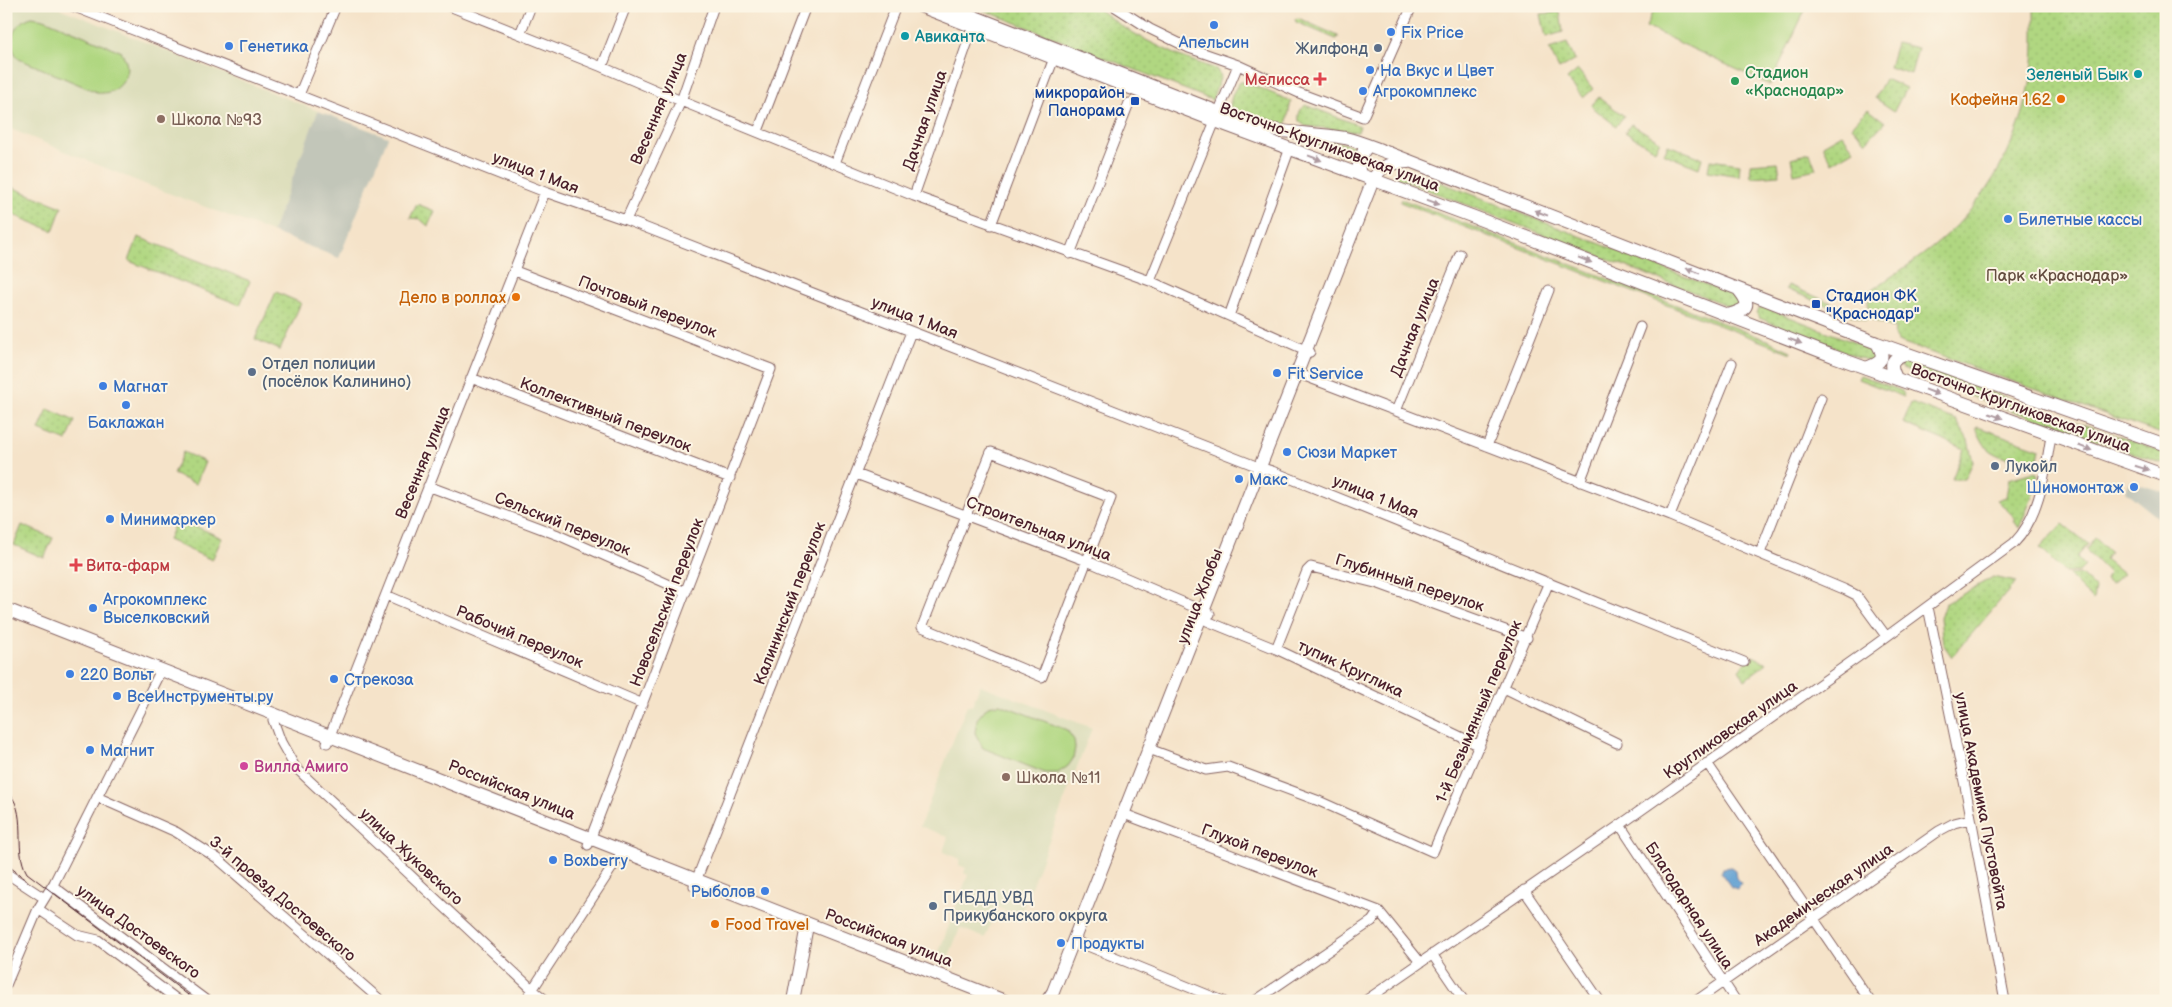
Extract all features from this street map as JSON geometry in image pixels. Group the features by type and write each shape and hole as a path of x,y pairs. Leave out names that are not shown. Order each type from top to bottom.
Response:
{"main road":[{"name":"Восточно-Кругликовская улица","path":"920,6 1054,58 1213,114 1268,130 1347,138 1876,343 2166,445"},
{"name":"Восточно-Кругликовская улица","path":"947,6 1360,176 1474,217 1866,368 2166,476"},
{"path":"1360,176 1358,166 1368,146"},
{"name":"улица Жлобы","path":"1051,998 1077,941 1207,615 1373,180 1380,168 1411,162"},
{"name":"улица Жлобы","path":"1308,351 1371,202 1378,192 1392,188"},
{"path":"1728,316 1746,308 1747,304 1738,289"},
{"path":"1758,326 1751,311 1753,306 1769,300"},
{"path":"1866,368 1878,363 1882,358 1882,353 1876,343"},
{"path":"1896,378 1891,368 1892,362 1896,357 1906,354"},
{"name":"Российская улица","path":"6,609 273,720 328,739"},
{"name":"Российская улица","path":"6,617 160,673 695,883 1005,1001"},
{"name":"Российская улица","path":"590,842 619,857 695,883"},
{"path":"793,1001 810,927"},
{"name":"Российская улица","path":"810,927 987,1001"}],"street":[{"name":"улица 1 Мая","path":"72,6 545,192 626,220 1262,468 1744,662"},
{"path":"298,95 336,6"},
{"name":"Дачная улица","path":"449,6 914,196 1070,254 1150,281 1308,351"},
{"path":"520,34 531,6"},
{"path":"602,67 626,6"},
{"name":"Весенняя улица","path":"626,220 681,101 714,6"},
{"path":"758,131 806,6"},
{"path":"835,163 896,6"},
{"path":"1114,6 1150,29 1189,48 1238,65 1299,93 1362,117 1412,6"},
{"name":"Дачная улица","path":"914,196 973,27"},
{"path":"991,225 1054,58"},
{"path":"1150,281 1213,114 1238,65"},
{"path":"1070,254 1129,103"},
{"path":"1229,316 1290,148"},
{"name":"Весенняя улица","path":"328,739 545,192"},
{"name":"Дачная улица","path":"1396,411 1460,254"},
{"name":"Почтовый переулок","path":"515,271 771,369"},
{"path":"1487,446 1549,290"},
{"path":"1580,482 1640,327"},
{"name":"Калининский переулок","path":"695,883 911,332"},
{"path":"1670,516 1732,363"},
{"name":"Новосельский переулок","path":"590,842 771,369"},
{"path":"1299,374 1670,516 1856,595 1886,636"},
{"name":"Коллективный переулок","path":"471,378 730,478"},
{"path":"1760,553 1820,398"},
{"name":"Кругликовская улица","path":"1364,1001 1707,764 2014,544 2022,536 2036,504 2051,436"},
{"path":"991,452 1111,498 1087,561 1042,677 922,627 991,452"},
{"name":"Строительная улица","path":"856,474 1087,561 1207,615"},
{"name":"Сельский переулок","path":"428,486 558,535 686,592"},
{"name":"Глубинный переулок","path":"1276,649 1307,571 1311,567 1379,584 1526,638"},
{"name":"1-й Безымянный переулок","path":"1153,751 1206,770 1228,767 1337,808 1433,852 1549,582"},
{"name":"Рабочий переулок","path":"386,595 643,704"},
{"name":"улица Академика Пустовойта","path":"1928,607 2004,1001"},
{"name":"тупик Круглика","path":"1207,615 1480,746"},
{"path":"6,985 38,910 53,886 160,673"},
{"path":"1504,688 1617,743"},
{"name":"улица Жуковского","path":"273,720 281,742 295,767 547,1001"},
{"path":"1707,764 1870,1001"},
{"name":"3-й проезд Достоевского","path":"97,797 176,832 217,858 367,988 378,998 378,1001"},
{"name":"Глухой переулок","path":"1127,815 1379,911"},
{"name":"Академическая улица","path":"1696,1001 1724,983 1812,918 1939,831 1954,823 1970,819"},
{"name":"Благодарная улица","path":"1620,825 1736,1001"},
{"path":"526,1001 619,857"},
{"path":"6,873 44,898"},
{"name":"улица Достоевского","path":"53,886 208,1001"},
{"path":"1524,890 1600,1001"},
{"path":"38,910 77,935 98,940 180,1001"},
{"path":"1255,1001 1372,921 1379,911 1420,962"},
{"path":"1077,941 1223,1001"},
{"path":"1432,954 1464,1001"}],"shaded area":[{"name":"Школа №93","path":"10,6 54,6 318,111 272,232 147,185 6,127 6,16"},
{"path":"318,111 388,137 339,258 272,232"},
{"path":"2130,481 2166,493 2166,524 2125,491"},
{"name":"Школа №11","path":"980,685 1092,728 1020,916 997,907 985,938 960,928 947,961 937,957 968,875 964,873 966,868 959,865 960,859 943,852 948,837 920,826 967,705 972,706"}],"green space":[{"path":"973,6 1094,6 1123,27 1148,41 1179,56 1216,69 1221,76 1212,100"},
{"path":"1655,6 1807,6 1770,85 1646,27"},
{"name":"Парк «Краснодар»","path":"2034,6 2166,6 2166,430 2159,433 1898,341 1894,335 1895,329 1868,318 1866,321 1786,289 1788,285 1867,318 1869,292 1932,248 1973,207 2000,167 2019,124 2026,101 2032,69"},
{"path":"1560,12 1563,32 1546,37 1541,14"},
{"path":"32,17 44,19 120,51 127,65 124,80 114,90 107,93 99,93 19,59 12,47 13,34 20,24"},
{"path":"1298,18 1338,36 1338,38 1336,39 1296,22 1295,19"},
{"path":"1567,43 1575,60 1559,69 1549,49"},
{"path":"1896,43 1918,48 1911,74 1889,67"},
{"path":"1578,70 1593,89 1583,98 1567,79"},
{"path":"1885,79 1906,88 1894,111 1875,98"},
{"path":"1240,82 1245,82 1291,101 1286,126 1249,119 1230,108 1233,94"},
{"path":"1599,97 1624,116 1616,126 1591,106"},
{"path":"1306,105 1360,126 1358,132 1305,126 1299,121 1299,116 1301,110"},
{"path":"1868,109 1885,122 1866,142 1852,126"},
{"path":"1631,124 1660,141 1655,150 1625,132"},
{"path":"1842,134 1854,150 1832,163 1823,145"},
{"path":"1316,141 1332,141 1358,147 1359,150 1357,156 1352,159 1316,145"},
{"path":"1668,145 1702,158 1699,168 1664,154"},
{"path":"1810,153 1816,169 1794,174 1791,158"},
{"path":"1710,160 1740,164 1739,176 1708,171"},
{"path":"1778,162 1780,175 1751,177 1750,164"},
{"path":"1401,167 1738,297 1742,302 1734,308 1397,178 1398,168"},
{"path":"6,185 62,207 53,231 6,212"},
{"path":"1401,199 1767,340 1791,351 1791,353 1400,202"},
{"path":"417,204 435,211 428,226 420,219 410,218"},
{"path":"138,237 250,281 240,305 129,261"},
{"path":"276,292 301,303 280,350 255,339"},
{"path":"1764,307 1876,351 1878,355 1871,362 1759,318 1757,313 1759,309"},
{"path":"1901,361 2166,453 2166,465 1962,393 1903,369 1900,366"},
{"path":"1860,375 1902,391 1904,397 1858,379"},
{"path":"1911,403 1956,420 1968,440 1973,462 1965,479 1952,479 1964,449 1903,423"},
{"path":"48,409 75,421 67,441 39,430"},
{"path":"1978,427 2040,449 2038,459 2020,461 2005,458 1992,452 1983,442 1976,428"},
{"path":"183,452 205,462 196,484 173,474"},
{"path":"2033,472 2037,473 2038,477 2019,528 2014,521 2016,519 1997,500 2006,497 2009,479"},
{"path":"177,518 222,538 212,560 168,540"},
{"path":"2063,524 2088,544 2077,557 2085,566 2079,572 2065,573 2040,548"},
{"path":"22,525 53,538 44,558 14,545"},
{"path":"2095,538 2110,552 2105,559 2123,574 2111,584 2106,580 2109,573 2086,550"},
{"path":"2080,574 2095,588 2093,600 2068,575"},
{"path":"1993,577 2016,582 1952,657 1943,644 1940,618 1945,604"},
{"path":"1753,656 1767,663 1745,680 1739,669"},
{"path":"1000,704 1067,730 1074,740 1075,748 1073,759 1068,766 1058,773 1045,773 983,748 975,733 977,719 988,706"}],"water":[{"path":"1731,867 1735,870 1736,878 1741,883 1737,889 1731,887 1721,873 1723,868"}],"tram line":[{"path":"6,790 17,808 21,852 27,873 196,1001"},
{"path":"6,864 28,881"}],"place":[{"name":"Апельсин","path":"1214,25"},
{"name":"Fix Price","path":"1391,32"},
{"name":"Авиканта","path":"905,36"},
{"name":"Генетика","path":"229,46"},
{"name":"Жилфонд","path":"1378,48"},
{"name":"На Вкус и Цвет","path":"1370,70"},
{"name":"Зеленый Бык","path":"2138,74"},
{"name":"Мелисса","path":"1320,79"},
{"name":"Стадион «Краснодар»","path":"1735,81"},
{"name":"Агрокомплекс","path":"1363,91"},
{"name":"Кофейня 1.62","path":"2061,99"},
{"name":"микрорайон Панорама","path":"1135,101"},
{"name":"Школа №93","path":"161,119"},
{"name":"Билетные кассы","path":"2008,219"},
{"name":"Дело в роллах","path":"516,297"},
{"name":"Стадион ФК \"Краснодар\"","path":"1816,304"},
{"name":"Отдел полиции (посёлок Калинино)","path":"252,372"},
{"name":"Fit Service","path":"1277,373"},
{"name":"Магнат","path":"103,386"},
{"name":"Баклажан","path":"126,405"},
{"name":"Сюзи Маркет","path":"1287,452"},
{"name":"Лукойл","path":"1995,466"},
{"name":"Макс","path":"1239,479"},
{"name":"Шиномонтаж","path":"2134,487"},
{"name":"Минимаркер","path":"110,519"},
{"name":"Вита-фарм","path":"76,565"},
{"name":"Агрокомплекс Выселковский","path":"93,608"},
{"name":"220 Вольт","path":"70,674"},
{"name":"Стрекоза","path":"334,679"},
{"name":"ВсеИнструменты.ру","path":"117,696"},
{"name":"Магнит","path":"90,750"},
{"name":"Вилла Амиго","path":"244,766"},
{"name":"Школа №11","path":"1006,777"},
{"name":"Boxberry","path":"553,860"},
{"name":"Рыболов","path":"765,891"},
{"name":"ГИБДД УВД Прикубанского округа","path":"933,906"},
{"name":"Food Travel","path":"715,924"},
{"name":"Продукты","path":"1061,943"}]}
